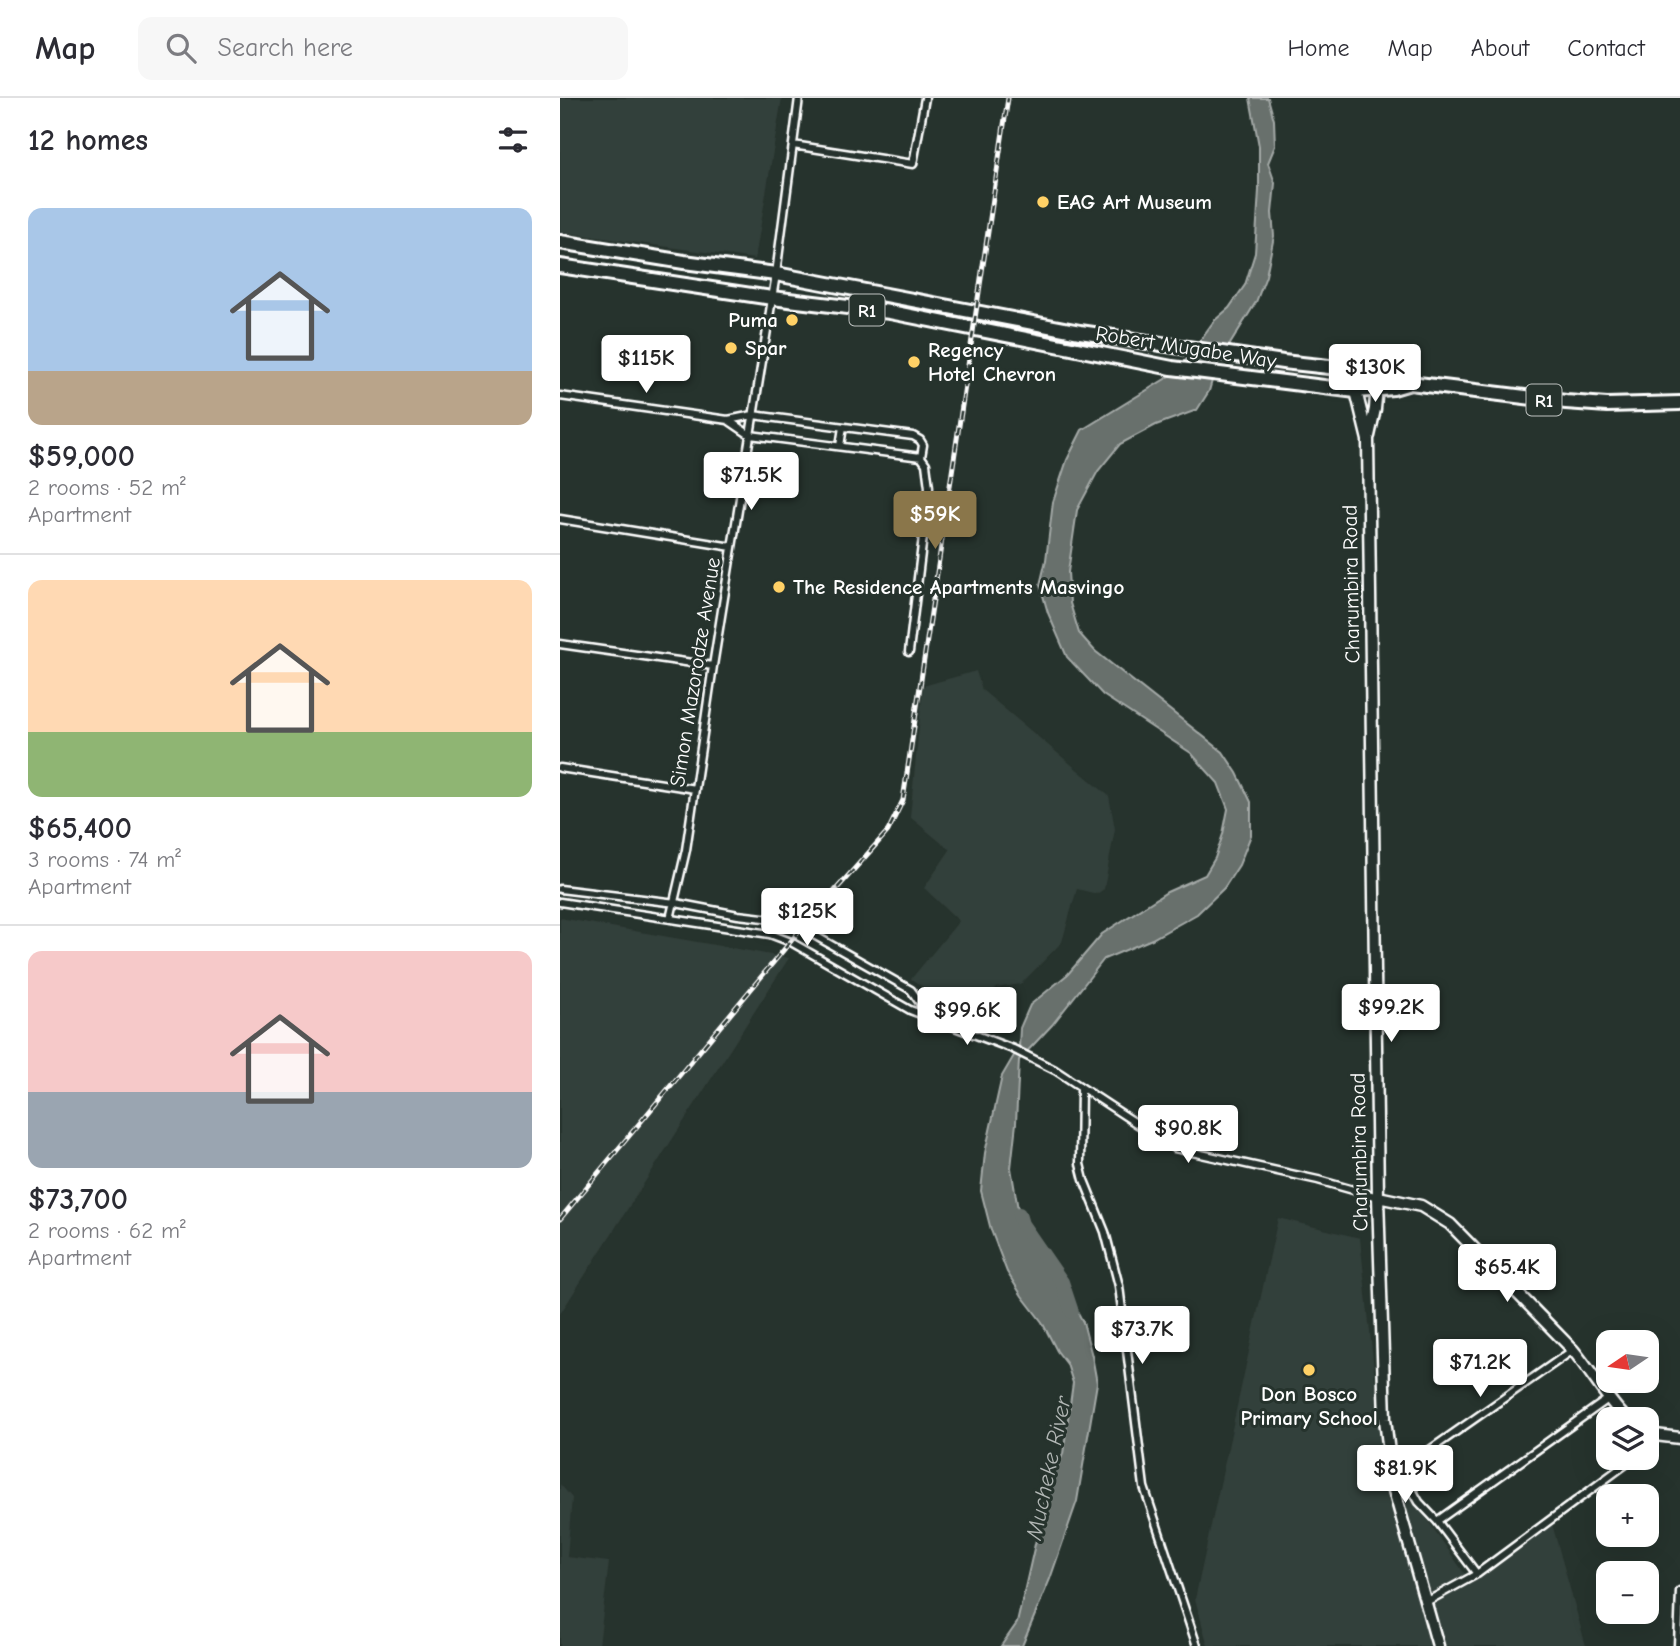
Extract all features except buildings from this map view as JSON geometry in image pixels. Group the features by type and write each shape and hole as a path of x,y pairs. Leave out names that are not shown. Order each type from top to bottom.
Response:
{"highway":[{"name":"Robert Mugabe Way","path":"560,242 776,274 1080,332 1235,355 1394,374 1410,383"},
{"name":"Robert Mugabe Way","path":"560,267 890,313 1172,368 1229,376 1356,391 1378,390 1410,383"},
{"name":"R1","path":"1410,383 1580,403 1680,403"}],"street":[{"name":"Simon Mazorodze Avenue","path":"670,919 676,903 695,789 776,274 799,98"},
{"path":"793,145 912,164 925,98"},
{"name":"Charumbira Road","path":"1357,371 1356,391 1368,440"},
{"name":"Charumbira Road","path":"1378,373 1378,390 1368,440 1378,1197 1385,1419 1393,1487 1438,1646"},
{"path":"560,397 728,421 753,415 914,436 923,445 921,457 926,464 929,487 909,652"},
{"path":"728,421 750,435 921,457"},
{"path":"840,446 843,427"},
{"path":"560,519 732,547"},
{"path":"560,643 713,666"},
{"path":"560,768 695,789"},
{"path":"560,890 676,903 789,921 911,990 931,1019"},
{"path":"560,902 776,936 814,954 910,1010 1030,1057 1174,1148 1422,1206 1450,1224 1573,1350 1615,1407"},
{"path":"1081,1087 1080,1164 1105,1232 1119,1286 1144,1487 1197,1646"},
{"path":"1401,1470 1573,1350"},
{"path":"1437,1521 1608,1399"},
{"path":"1659,1436 1680,1438"},
{"path":"1390,1466 1401,1470 1419,1502 1477,1574"},
{"path":"1426,1602 1477,1574 1618,1470"},
{"path":"1678,1646 1680,1591"}],"shaded area":[{"path":"560,98 782,98 755,259 560,232"},
{"path":"1250,98 1268,98 1274,120 1275,146 1268,163 1275,183 1272,213 1274,236 1266,276 1256,302 1216,367 1209,391 1197,410 1156,425 1120,444 1098,471 1077,510 1068,572 1070,603 1079,633 1095,651 1223,752 1251,802 1251,835 1239,865 1224,888 1197,914 1152,939 1104,959 1052,1025 1019,1060 1011,1168 1019,1215 1032,1246 1083,1322 1097,1383 1077,1501 1050,1579 1022,1646 1001,1646 1017,1623 1048,1487 1063,1454 1073,1383 1067,1364 1007,1272 991,1230 981,1191 985,1153 1002,1076 1019,1047 1020,1028 1030,1005 1068,974 1102,934 1167,892 1205,875 1215,858 1228,809 1218,783 1191,753 1103,695 1067,657 1048,613 1040,585 1053,502 1067,460 1082,430 1178,371 1214,321 1229,308 1245,285 1255,253 1259,190 1259,146"},
{"path":"976,671 982,690 1109,796 1115,829 1104,889 1097,894 1077,889 1062,942 1021,984 996,988 973,1019 911,979 959,921 924,888 950,850 910,817 923,686"},
{"path":"560,918 789,958 560,1314"},
{"name":"Don Bosco Primary School","path":"1278,1218 1360,1238 1388,1501 1402,1483 1469,1580 1552,1524 1586,1646 1208,1646 1195,1599"},
{"path":"560,1484 572,1498 567,1557 609,1562 599,1646 560,1646"}],"waterway":[{"name":"Mucheke River","path":"1019,1214 1022,1224 1062,1282 1072,1312"}],"railway":[{"path":"560,1219 801,929 888,831 903,800 1008,98"}],"place":[{"name":"EAG Art Museum","path":"1043,202"},
{"name":"Puma","path":"792,320"},
{"name":"Spar","path":"731,348"},
{"name":"Regency Hotel Chevron","path":"914,362"},
{"name":"The Residence Apartments Masvingo","path":"779,587"},
{"name":"Don Bosco Primary School","path":"1309,1370"}]}
